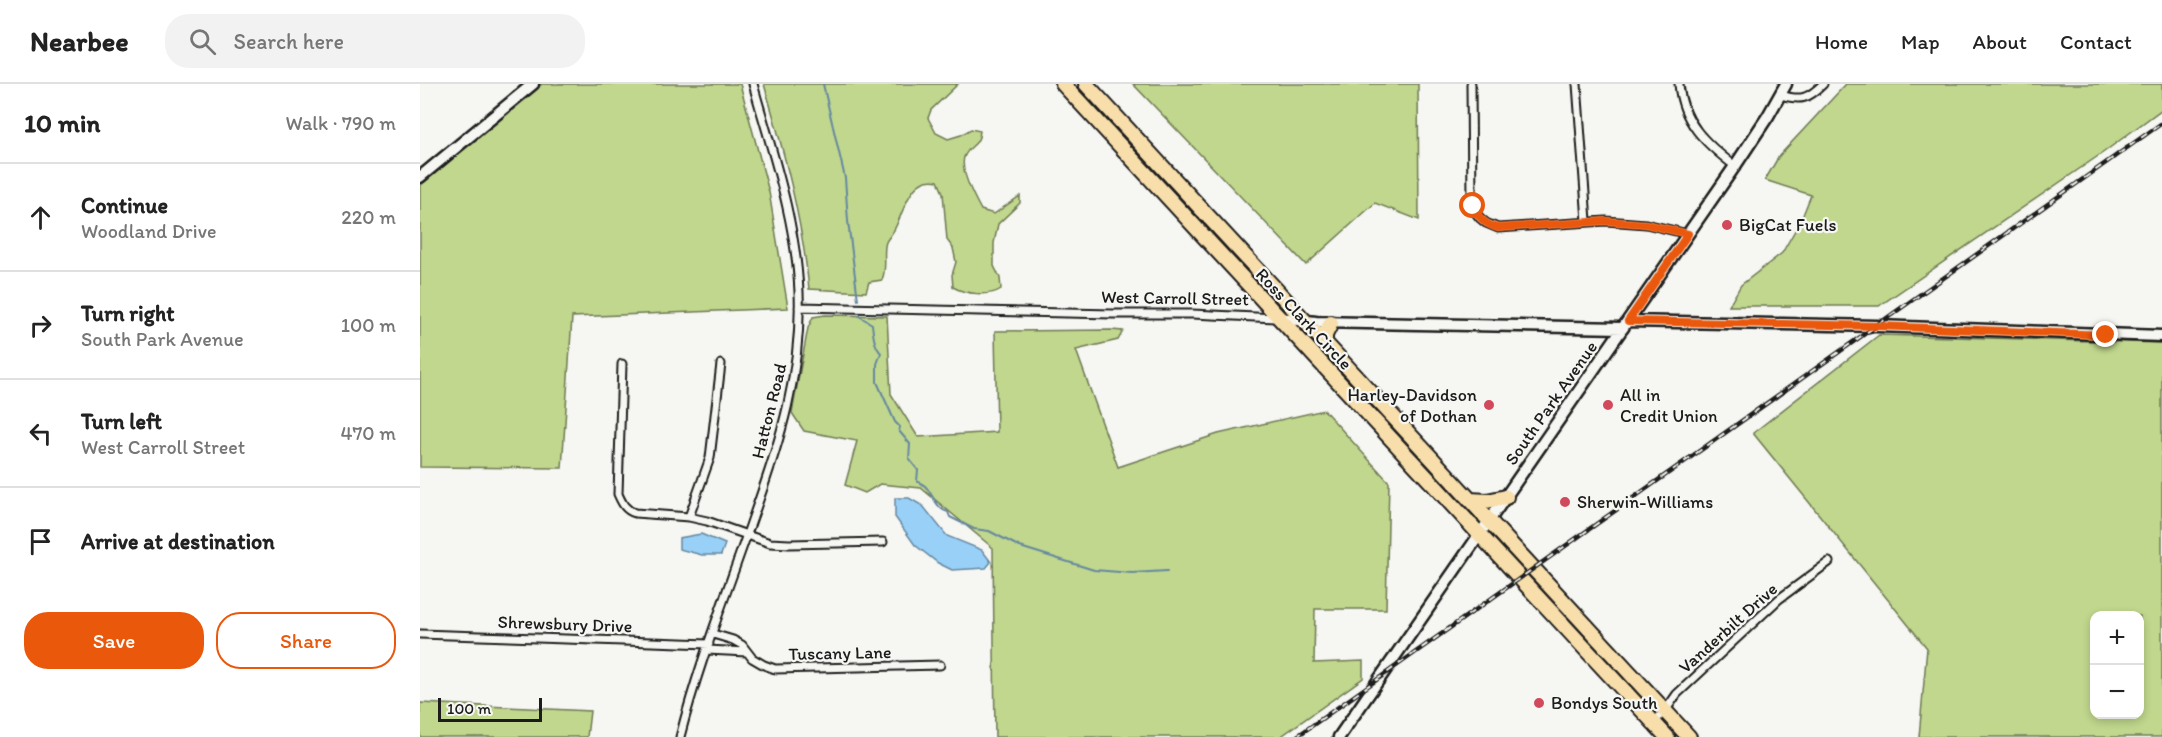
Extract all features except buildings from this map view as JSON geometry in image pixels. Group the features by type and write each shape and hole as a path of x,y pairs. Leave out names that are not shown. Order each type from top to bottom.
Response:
{"highway":[{"name":"Ross Clark Circle","path":"1063,84 1666,737"},
{"name":"Ross Clark Circle","path":"1086,84 1689,737"},
{"path":"1086,109 1098,97"},
{"path":"1325,343 1325,335 1331,323"},
{"path":"1350,395 1362,383"},
{"path":"1422,473 1434,461"},
{"path":"1470,500 1487,501 1506,497"}],"street":[{"path":"420,177 533,84"},
{"name":"Hatton Road","path":"681,737 708,647 774,457 792,393 797,358 799,307 797,265 790,221 753,84"},
{"path":"1471,84 1473,206 1486,223 1498,228 1587,221 1646,224 1688,234"},
{"path":"1577,84 1587,221"},
{"path":"1679,84 1684,109 1694,128 1713,150 1735,166"},
{"name":"South Park Avenue","path":"1339,737 1735,166 1786,84"},
{"path":"1781,95 1800,99 1811,94 1823,84"},
{"name":"West Carroll Street","path":"799,307 1192,314 1331,323 1877,326 2162,336"},
{"path":"622,364 618,494 628,511 690,517 770,543 883,542"},
{"path":"690,517 710,458 721,364"},
{"name":"Vanderbilt Drive","path":"1653,723 1677,694 1774,604 1829,562"},
{"name":"Shrewsbury Drive","path":"420,634 708,647"},
{"name":"Tuscany Lane","path":"713,634 742,645 752,658 764,666 775,669 940,666"},
{"path":"708,647 747,652"}],"green space":[{"path":"542,84 740,84 769,192 788,308 572,317 562,468 420,467 420,186"},
{"path":"764,84 958,84 931,110 928,118 936,133 948,139 971,129 980,131 978,140 967,151 963,160 968,183 981,210 994,214 1020,196 1020,203 998,224 994,243 994,266 1000,278 1001,289 977,294 953,287 952,275 956,262 953,248 947,240 943,193 938,181 928,180 921,183 909,196 886,242 885,269 882,280 869,282 866,292 809,289 802,237 791,185"},
{"path":"1133,84 1418,84 1419,220 1375,203 1306,265"},
{"path":"1846,84 2162,84 2162,109 2104,152 1879,306 1729,306 1741,285 1782,253 1801,220 1811,195 1765,180 1779,156"},
{"path":"825,315 887,316 891,394 918,437 997,432 995,331 1123,331 1118,340 1076,350 1118,467 1218,434 1324,410 1389,482 1386,609 1315,609 1314,663 1363,661 1363,678 1280,737 995,737 993,548 921,488 880,484 865,493 845,485 857,441 804,431 792,413 808,328 813,317"},
{"path":"1879,335 2162,343 2162,737 1919,737 1927,648 1753,433"},
{"path":"420,703 590,711 587,737 420,737"}],"water":[{"path":"895,498 909,498 923,506 947,536 982,550 991,562 986,568 952,570 938,563 915,545 895,517"},
{"path":"701,534 725,544 721,555 702,555 679,549 679,538"}],"waterway":[{"path":"823,84 845,178 858,300"},
{"path":"859,316 872,324 875,343 881,353 877,364 877,382 895,422 900,427 899,431 910,444 909,459 918,470 917,481 928,489 938,505 948,512 950,517 974,529 989,531 1020,547 1094,570 1132,573 1167,571"}],"railway":[{"path":"1296,737 2162,123"}],"place":[{"name":"BigCat Fuels","path":"1727,225"},
{"name":"Harley-Davidson of Dothan","path":"1489,405"},
{"name":"All in Credit Union","path":"1608,405"},
{"name":"Sherwin-Williams","path":"1565,502"},
{"name":"Bondys South","path":"1539,703"}],"route":[{"path":"1473,206 1480,218 1498,228 1606,221 1646,224 1688,234 1628,321 1877,326 2106,335"}]}
